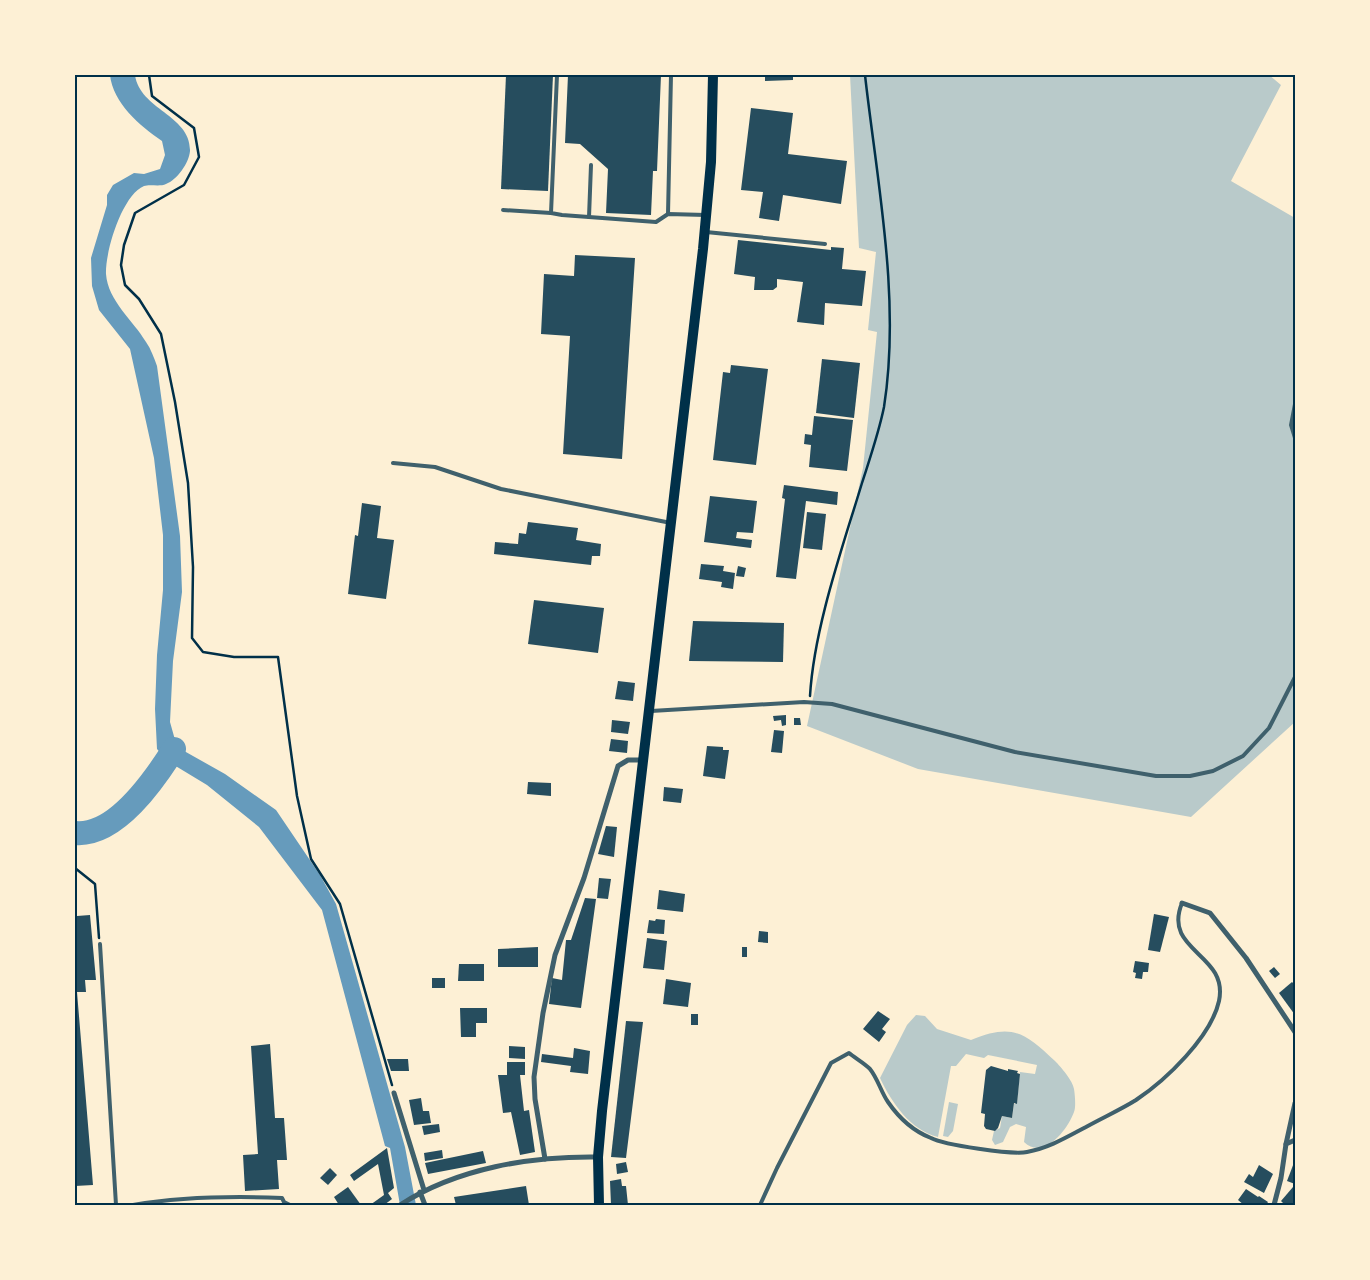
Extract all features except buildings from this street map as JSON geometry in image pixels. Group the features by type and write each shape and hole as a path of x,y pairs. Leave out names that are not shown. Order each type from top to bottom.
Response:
{"main road":[{"path":"599,1205 598,1157 607,1063 706,215 711,162 714,75"}],"street":[{"path":"545,1159 534,1099 534,1077 542,1013 555,956 584,878 618,766 628,760 643,760"},
{"path":"1182,904 1210,913 1246,958 1295,1032"},
{"path":"394,1094 425,1205"},
{"path":"1274,1205 1295,1103"},
{"path":"1286,1144 1295,1140"},
{"path":"400,1205 420,1192 467,1174 545,1159 598,1157"}],"lane":[{"path":"551,213 557,75"},
{"path":"668,214 672,75"},
{"path":"589,217 591,164"},
{"path":"504,210 656,222 668,214 706,215"},
{"path":"704,232 826,244"},
{"path":"1295,404 1291,425 1295,438"},
{"path":"393,463 435,467 501,488 671,523"},
{"path":"649,712 810,703 852,708 1015,752 1156,776 1190,776 1213,771 1242,756 1269,728 1295,677"},
{"path":"760,1205 831,1063 849,1053 870,1070 888,1103 912,1129 933,1140 981,1148 1025,1153 1048,1147 1136,1100 1170,1072 1206,1032 1220,999 1218,983 1212,967 1202,955 1184,941 1178,931 1177,923 1182,904"},
{"path":"100,944 116,1205"},
{"path":"133,1205 221,1198 272,1197 282,1198 284,1202 290,1205"},
{"path":"302,1205 317,1205"}],"path":[{"path":"149,75 152,96 194,128 199,157 184,185 135,213 124,245 121,265 125,285 139,299 161,334 175,402 188,483 192,567 192,638 203,652 234,657 278,657 296,796 311,859 340,904 394,1094"},
{"path":"810,703 812,675 833,578 881,418 888,366 886,259 865,75"},
{"path":"75,868 95,884 100,944"}],"shaded area":[{"path":"850,75 1269,75 1281,85 1231,181 1295,218 1295,722 1191,817 918,769 807,726 863,468 877,332 868,330 876,252 859,248"},
{"path":"916,1015 925,1016 937,1029 971,1040 997,1032 1007,1032 1017,1033 1035,1043 1066,1074 1073,1086 1075,1110 1061,1134 1047,1145 1039,1148 1032,1147 1024,1142 1026,1127 1016,1124 1010,1127 1003,1142 995,1145 992,1140 994,1131 1000,1128 1002,1116 1012,1118 1014,1104 1017,1103 1020,1072 1035,1074 1037,1065 988,1055 984,1058 966,1054 956,1066 951,1066 938,1137 911,1122 896,1106 880,1078 907,1025"},
{"path":"949,1102 958,1104 953,1131 948,1137 943,1136"}],"water":[{"path":"110,75 135,75 139,87 146,97 183,129 188,139 190,151 185,166 174,179 164,185 144,186 136,191 129,200 116,225 106,264 106,274 111,293 148,345 157,366 180,536 182,592 173,661 170,722 177,747 225,774 276,810 320,875 336,904 405,1147 416,1205 400,1205 390,1148 385,1146 322,910 259,827 207,785 169,762 157,749 155,709 157,655 163,590 163,535 154,458 130,349 99,310 92,286 91,258 107,205 107,195 113,185 134,173 144,174 160,169 165,155 162,141 137,121 122,104 116,95"}],"waterway":[{"path":"75,833 90,832 105,826 119,816 145,790 174,749"}]}
